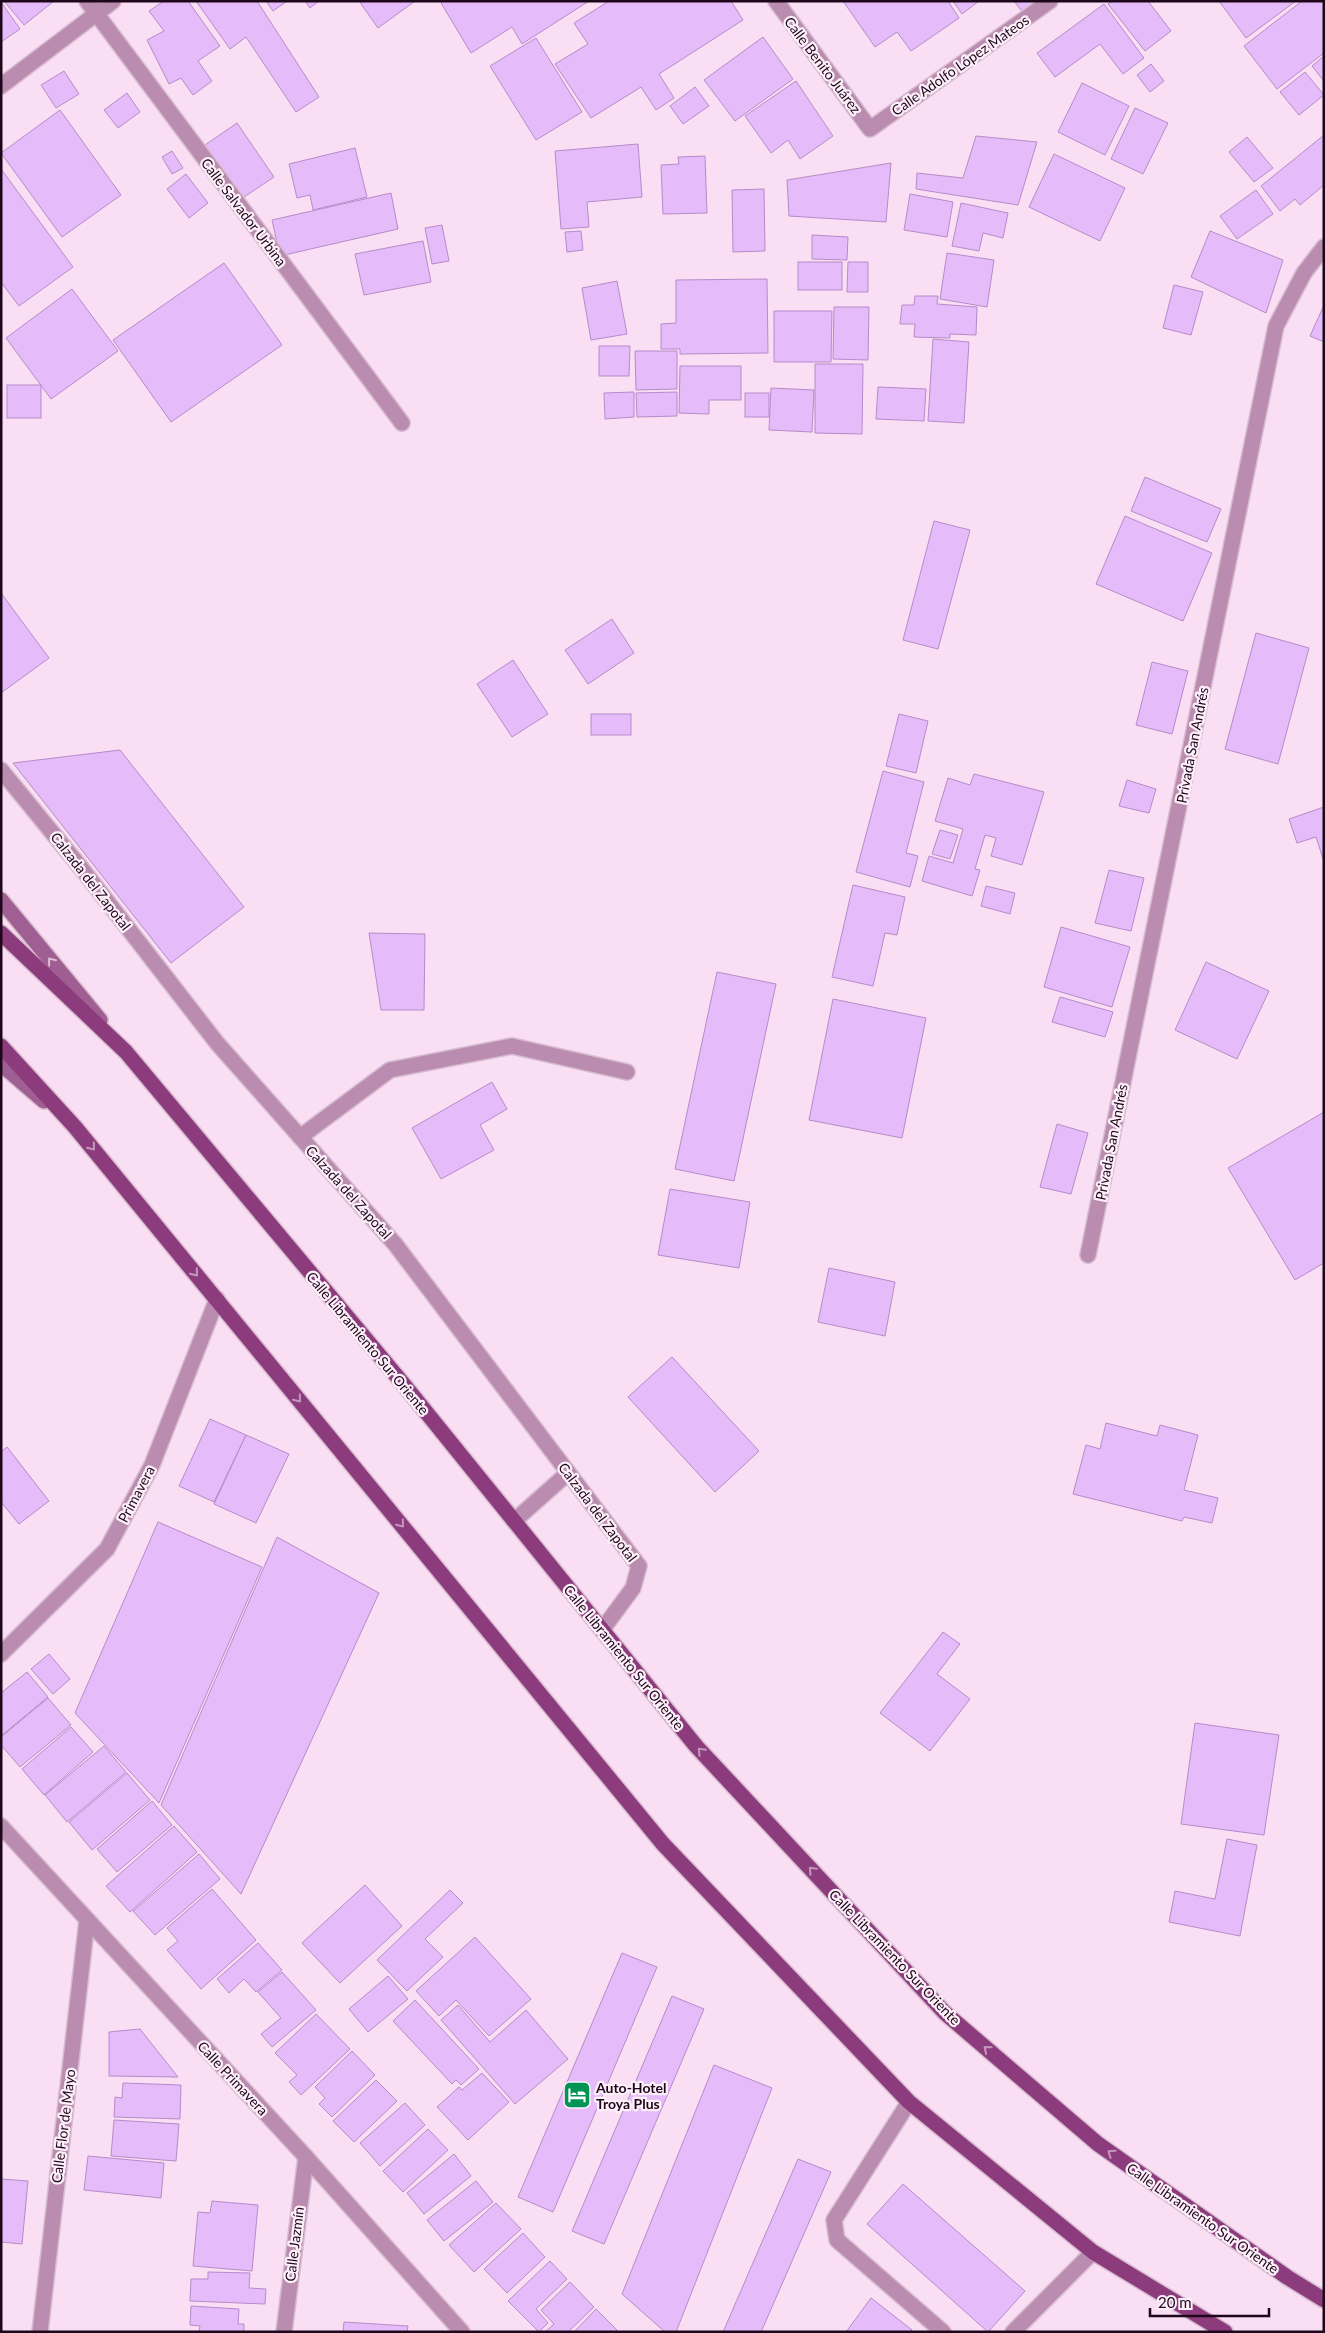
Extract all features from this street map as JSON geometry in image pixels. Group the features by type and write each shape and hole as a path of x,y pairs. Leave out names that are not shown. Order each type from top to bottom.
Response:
{"main road":[{"name":"Calle Libramiento Sur Oriente","path":"1,933 126,1052 405,1386 696,1746 945,2013 1098,2144 1286,2277 1324,2300"},
{"path":"1,1046 75,1127 663,1844 909,2102 1093,2252 1226,2332"}],"street":[{"name":"Calle Salvador Urbina","path":"87,1 402,422"},
{"path":"1,86 113,1"},
{"name":"Calle Benito Juárez","path":"776,1 870,129"},
{"name":"Calle Adolfo López Mateos","path":"870,129 1050,1"},
{"name":"Privada San Andrés","path":"1088,1255 1276,326 1304,273 1324,247"},
{"name":"Calzada del Zapotal","path":"1,770 82,869 217,1043 395,1244 639,1566 633,1588 602,1630"},
{"path":"1,900 126,1052"},
{"path":"300,1137 390,1070 512,1046 627,1072"},
{"path":"1,1064 75,1127"},
{"name":"Primavera","path":"1,1654 107,1549 152,1465 217,1299"},
{"path":"514,1521 568,1473"},
{"name":"Calle Primavera","path":"1,1826 306,2157 462,2332"},
{"name":"Calle Flor de Mayo","path":"40,2332 87,1920"},
{"path":"909,2102 834,2220 837,2240 943,2332"},
{"name":"Calle Jazmín","path":"284,2332 306,2157"},
{"path":"1013,2332 1093,2252"}],"building":[{"path":"4,1 54,1 24,25"},
{"path":"164,1 188,1 220,46 198,61 212,81 193,95 181,78 169,84 147,40 164,31 149,11"},
{"path":"196,1 257,1 319,97 296,112 246,37 230,49"},
{"path":"266,1 287,1 273,11"},
{"path":"305,1 319,1 310,8"},
{"path":"359,1 415,1 378,28"},
{"path":"443,1 589,1 522,44 512,27 471,53 441,3"},
{"path":"609,1 731,1 743,20 659,74 674,98 656,110 641,87 591,118 555,64 588,44 574,23"},
{"path":"843,1 948,1 959,18 911,51 897,32 875,47"},
{"path":"953,1 979,1 962,14"},
{"path":"1014,1 1042,1 1024,14"},
{"path":"1112,1 1148,1 1171,31 1145,51 1108,4"},
{"path":"1219,1 1296,1 1246,38"},
{"path":"1302,1 1324,1 1324,53 1277,89 1244,46"},
{"path":"1,2 20,29 1,42"},
{"path":"1104,4 1144,58 1123,74 1100,44 1055,77 1037,53"},
{"path":"763,37 793,79 735,121 704,80"},
{"path":"536,38 582,112 536,140 490,66"},
{"path":"1324,56 1324,79 1323,80 1312,66"},
{"path":"1151,64 1164,81 1150,92 1137,75"},
{"path":"64,71 79,94 56,108 41,85"},
{"path":"1305,72 1324,95 1299,115 1280,92"},
{"path":"796,81 833,136 800,159 788,140 771,153 745,116"},
{"path":"1082,83 1129,106 1105,155 1058,132"},
{"path":"695,87 709,106 683,124 670,106"},
{"path":"127,93 140,112 118,128 104,110"},
{"path":"1135,108 1168,123 1143,174 1111,159"},
{"path":"60,110 121,195 62,237 1,153"},
{"path":"237,123 274,177 241,199 205,145"},
{"path":"1324,135 1324,185 1300,205 1295,199 1280,211 1261,186"},
{"path":"976,136 1037,142 1018,205 916,189 917,173 963,178"},
{"path":"1247,137 1273,168 1254,182 1229,152"},
{"path":"638,144 642,197 587,202 589,227 561,229 555,151"},
{"path":"355,148 367,197 313,210 310,195 297,198 289,164"},
{"path":"172,151 183,168 172,174 162,157"},
{"path":"1054,154 1125,188 1100,241 1029,207"},
{"path":"705,156 707,213 663,214 661,165 679,164 678,157"},
{"path":"891,163 886,222 789,216 787,180"},
{"path":"1,169 73,267 19,306 1,282"},
{"path":"186,174 208,203 189,218 167,189"},
{"path":"764,189 765,251 733,252 732,190"},
{"path":"1256,190 1273,214 1237,239 1220,216"},
{"path":"391,193 398,229 280,256 272,220"},
{"path":"910,194 953,202 947,237 904,230"},
{"path":"961,203 1008,213 1003,238 983,233 979,251 952,246"},
{"path":"442,225 449,261 432,264 425,228"},
{"path":"581,231 583,250 567,252 565,232"},
{"path":"1210,231 1283,260 1266,313 1191,277"},
{"path":"812,235 848,237 847,260 812,259"},
{"path":"423,241 431,282 364,295 355,254"},
{"path":"947,253 994,260 987,307 940,299"},
{"path":"798,262 842,262 842,290 798,290"},
{"path":"848,262 868,262 868,292 847,292"},
{"path":"224,263 282,345 171,422 113,340"},
{"path":"767,279 768,353 680,354 680,349 661,349 661,324 676,323 676,280"},
{"path":"617,281 627,334 591,340 582,288"},
{"path":"1174,285 1203,292 1191,335 1163,328"},
{"path":"72,289 118,351 51,399 6,338"},
{"path":"915,296 938,296 937,304 977,307 976,335 950,334 950,338 914,337 915,324 900,324 902,305 914,305"},
{"path":"1324,305 1324,342 1310,336"},
{"path":"834,307 869,307 868,360 833,359"},
{"path":"774,311 832,311 831,362 774,362"},
{"path":"933,339 969,342 964,423 928,421"},
{"path":"599,346 630,346 629,376 599,376"},
{"path":"635,351 677,351 677,389 636,390"},
{"path":"815,364 863,364 862,434 815,433"},
{"path":"680,366 741,366 741,400 709,400 709,414 679,413"},
{"path":"7,385 41,385 41,418 7,418"},
{"path":"878,387 926,389 924,421 876,419"},
{"path":"771,388 814,390 812,432 769,430"},
{"path":"634,392 634,417 605,419 604,393"},
{"path":"677,392 677,416 637,417 636,393"},
{"path":"745,393 769,393 769,417 745,417"},
{"path":"1145,477 1221,509 1207,542 1131,511"},
{"path":"1125,516 1212,553 1183,621 1096,584"},
{"path":"934,521 970,530 938,649 903,640"},
{"path":"1,593 49,658 1,693"},
{"path":"612,619 634,653 588,684 565,650"},
{"path":"1256,633 1309,648 1278,764 1225,749"},
{"path":"513,660 548,714 512,737 477,684"},
{"path":"1152,662 1188,671 1172,734 1136,725"},
{"path":"591,714 631,714 631,735 591,735"},
{"path":"899,714 928,721 916,773 886,766"},
{"path":"120,750 244,907 171,963 13,763"},
{"path":"883,771 924,782 906,853 918,856 910,887 856,872"},
{"path":"974,774 1044,792 1022,865 991,856 996,838 985,835 975,869 980,870 972,896 922,881 929,856 953,863 963,829 935,821 948,778 970,785"},
{"path":"1127,780 1156,789 1149,813 1119,806"},
{"path":"1324,807 1324,862 1316,837 1297,843 1289,819"},
{"path":"940,830 958,835 950,859 932,854"},
{"path":"1109,870 1144,878 1131,931 1095,923"},
{"path":"853,885 905,897 897,935 885,933 873,986 832,977"},
{"path":"986,886 1015,893 1010,914 981,906"},
{"path":"1061,927 1130,947 1112,1007 1044,987"},
{"path":"369,933 425,934 424,1010 381,1010"},
{"path":"1206,962 1269,991 1237,1059 1175,1030"},
{"path":"717,972 776,984 734,1181 675,1169"},
{"path":"1060,997 1113,1012 1105,1037 1052,1022"},
{"path":"833,999 926,1018 902,1138 809,1120"},
{"path":"492,1082 507,1109 480,1125 494,1150 441,1179 412,1128"},
{"path":"1324,1112 1324,1263 1295,1280 1228,1168"},
{"path":"1057,1124 1088,1133 1071,1194 1040,1187"},
{"path":"670,1189 750,1202 739,1268 658,1255"},
{"path":"829,1268 895,1282 885,1336 818,1322"},
{"path":"672,1357 759,1451 715,1492 628,1397"},
{"path":"210,1419 246,1435 214,1502 179,1486"},
{"path":"1106,1423 1157,1436 1160,1425 1198,1435 1184,1490 1218,1498 1212,1523 1184,1517 1182,1521 1073,1494 1086,1445 1100,1449"},
{"path":"246,1435 289,1454 256,1523 214,1504"},
{"path":"7,1447 49,1501 19,1524 1,1502 1,1452"},
{"path":"158,1522 262,1567 159,1803 75,1713"},
{"path":"277,1537 379,1593 241,1894 161,1805"},
{"path":"943,1632 960,1644 937,1674 970,1699 930,1751 880,1713"},
{"path":"49,1654 70,1679 53,1694 31,1669"},
{"path":"27,1672 48,1697 1,1736 1,1693"},
{"path":"48,1698 71,1725 20,1767 1,1745 1,1737"},
{"path":"1195,1723 1279,1735 1264,1835 1181,1824"},
{"path":"71,1727 93,1752 44,1795 22,1769"},
{"path":"104,1746 126,1772 67,1822 45,1795"},
{"path":"127,1773 150,1800 92,1850 69,1822"},
{"path":"152,1801 172,1825 117,1872 97,1849"},
{"path":"174,1826 197,1852 130,1912 106,1886"},
{"path":"1227,1839 1257,1845 1240,1936 1169,1922 1175,1891 1215,1899"},
{"path":"199,1854 220,1879 155,1935 133,1911"},
{"path":"365,1885 402,1926 340,1983 302,1943"},
{"path":"212,1889 256,1940 201,1989 167,1950 178,1941 167,1928"},
{"path":"450,1890 463,1903 425,1939 443,1957 407,1991 377,1960"},
{"path":"475,1937 531,1999 489,2036 456,2000 439,2016 416,1991"},
{"path":"258,1943 282,1970 256,1992 244,1979 229,1993 217,1979"},
{"path":"622,1953 657,1967 553,2212 518,2197"},
{"path":"282,1972 316,2010 272,2047 261,2034 281,2018 258,1992"},
{"path":"388,1976 408,1999 368,2032 349,2009"},
{"path":"672,1996 704,2009 604,2244 572,2231"},
{"path":"415,2000 479,2069 461,2085 456,2080 452,2084 393,2021"},
{"path":"458,2005 490,2042 526,2010 568,2059 515,2104 441,2020"},
{"path":"316,2014 350,2049 301,2095 289,2082 297,2075 275,2053"},
{"path":"140,2029 178,2077 109,2076 109,2032"},
{"path":"352,2051 375,2075 332,2117 319,2104 325,2098 315,2087"},
{"path":"714,2065 772,2088 676,2332 665,2332 622,2294"},
{"path":"482,2073 509,2102 468,2140 437,2107 459,2087 462,2090"},
{"path":"376,2080 397,2101 354,2142 333,2121"},
{"path":"123,2083 181,2085 180,2119 114,2117 115,2097 122,2098"},
{"path":"405,2103 425,2125 380,2166 360,2143"},
{"path":"114,2120 179,2124 176,2161 111,2156"},
{"path":"428,2129 448,2150 403,2192 383,2171"},
{"path":"454,2154 471,2176 424,2214 407,2193"},
{"path":"88,2156 164,2163 161,2198 84,2190"},
{"path":"798,2159 831,2172 761,2332 723,2332"},
{"path":"1,2179 28,2181 22,2244 1,2242"},
{"path":"476,2181 493,2202 444,2241 427,2220"},
{"path":"903,2184 1025,2291 988,2332 867,2224"},
{"path":"212,2201 258,2205 252,2271 193,2266 198,2212 210,2213"},
{"path":"496,2203 521,2229 474,2272 449,2245"},
{"path":"523,2233 545,2257 507,2293 484,2269"},
{"path":"550,2261 567,2279 536,2309 548,2323 539,2332 508,2301"},
{"path":"208,2272 250,2273 249,2288 266,2289 265,2304 190,2301 191,2279 208,2279"},
{"path":"570,2282 594,2307 568,2332 545,2332 554,2324 541,2310"},
{"path":"871,2298 912,2330 911,2332 846,2332"},
{"path":"191,2306 239,2309 238,2324 244,2324 244,2332 199,2332 200,2326 190,2325"},
{"path":"596,2309 617,2330 615,2332 574,2332"},
{"path":"344,2322 408,2326 407,2332 343,2332"}],"place":[{"name":"Auto-Hotel Troya Plus","path":"577,2095"}]}
